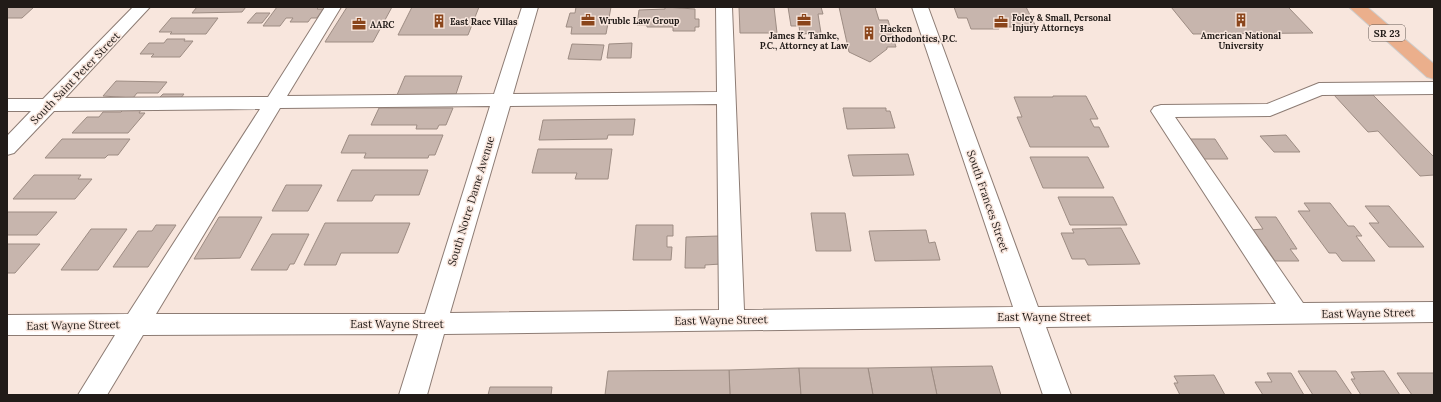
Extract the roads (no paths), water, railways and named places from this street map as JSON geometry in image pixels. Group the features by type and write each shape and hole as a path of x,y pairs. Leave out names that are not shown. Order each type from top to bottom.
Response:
{"main road":[{"name":"SR 23","path":"1357,7 1434,73"}],"street":[{"name":"South Saint Peter Street","path":"7,148 142,7"},
{"path":"92,395 333,7"},
{"name":"South Notre Dame Avenue","path":"413,395 530,7"},
{"path":"724,7 732,320"},
{"name":"South Frances Street","path":"920,7 1057,395"},
{"path":"1296,314 1161,111 1270,110 1319,89 1434,88"},
{"path":"7,105 727,98"},
{"name":"East Wayne Street","path":"7,325 434,324 1434,312"}],"place":[{"name":"Wruble Law Group","path":"588,20"},
{"name":"James K. Tamke, P.C., Attorney at Law","path":"804,20"},
{"name":"American National University","path":"1241,20"},
{"name":"East Race Villas","path":"439,21"},
{"name":"Foley & Small, Personal Injury Attorneys","path":"1001,22"},
{"name":"AARC","path":"359,24"},
{"name":"Hacken Orthodontics, P.C.","path":"869,33"}]}
